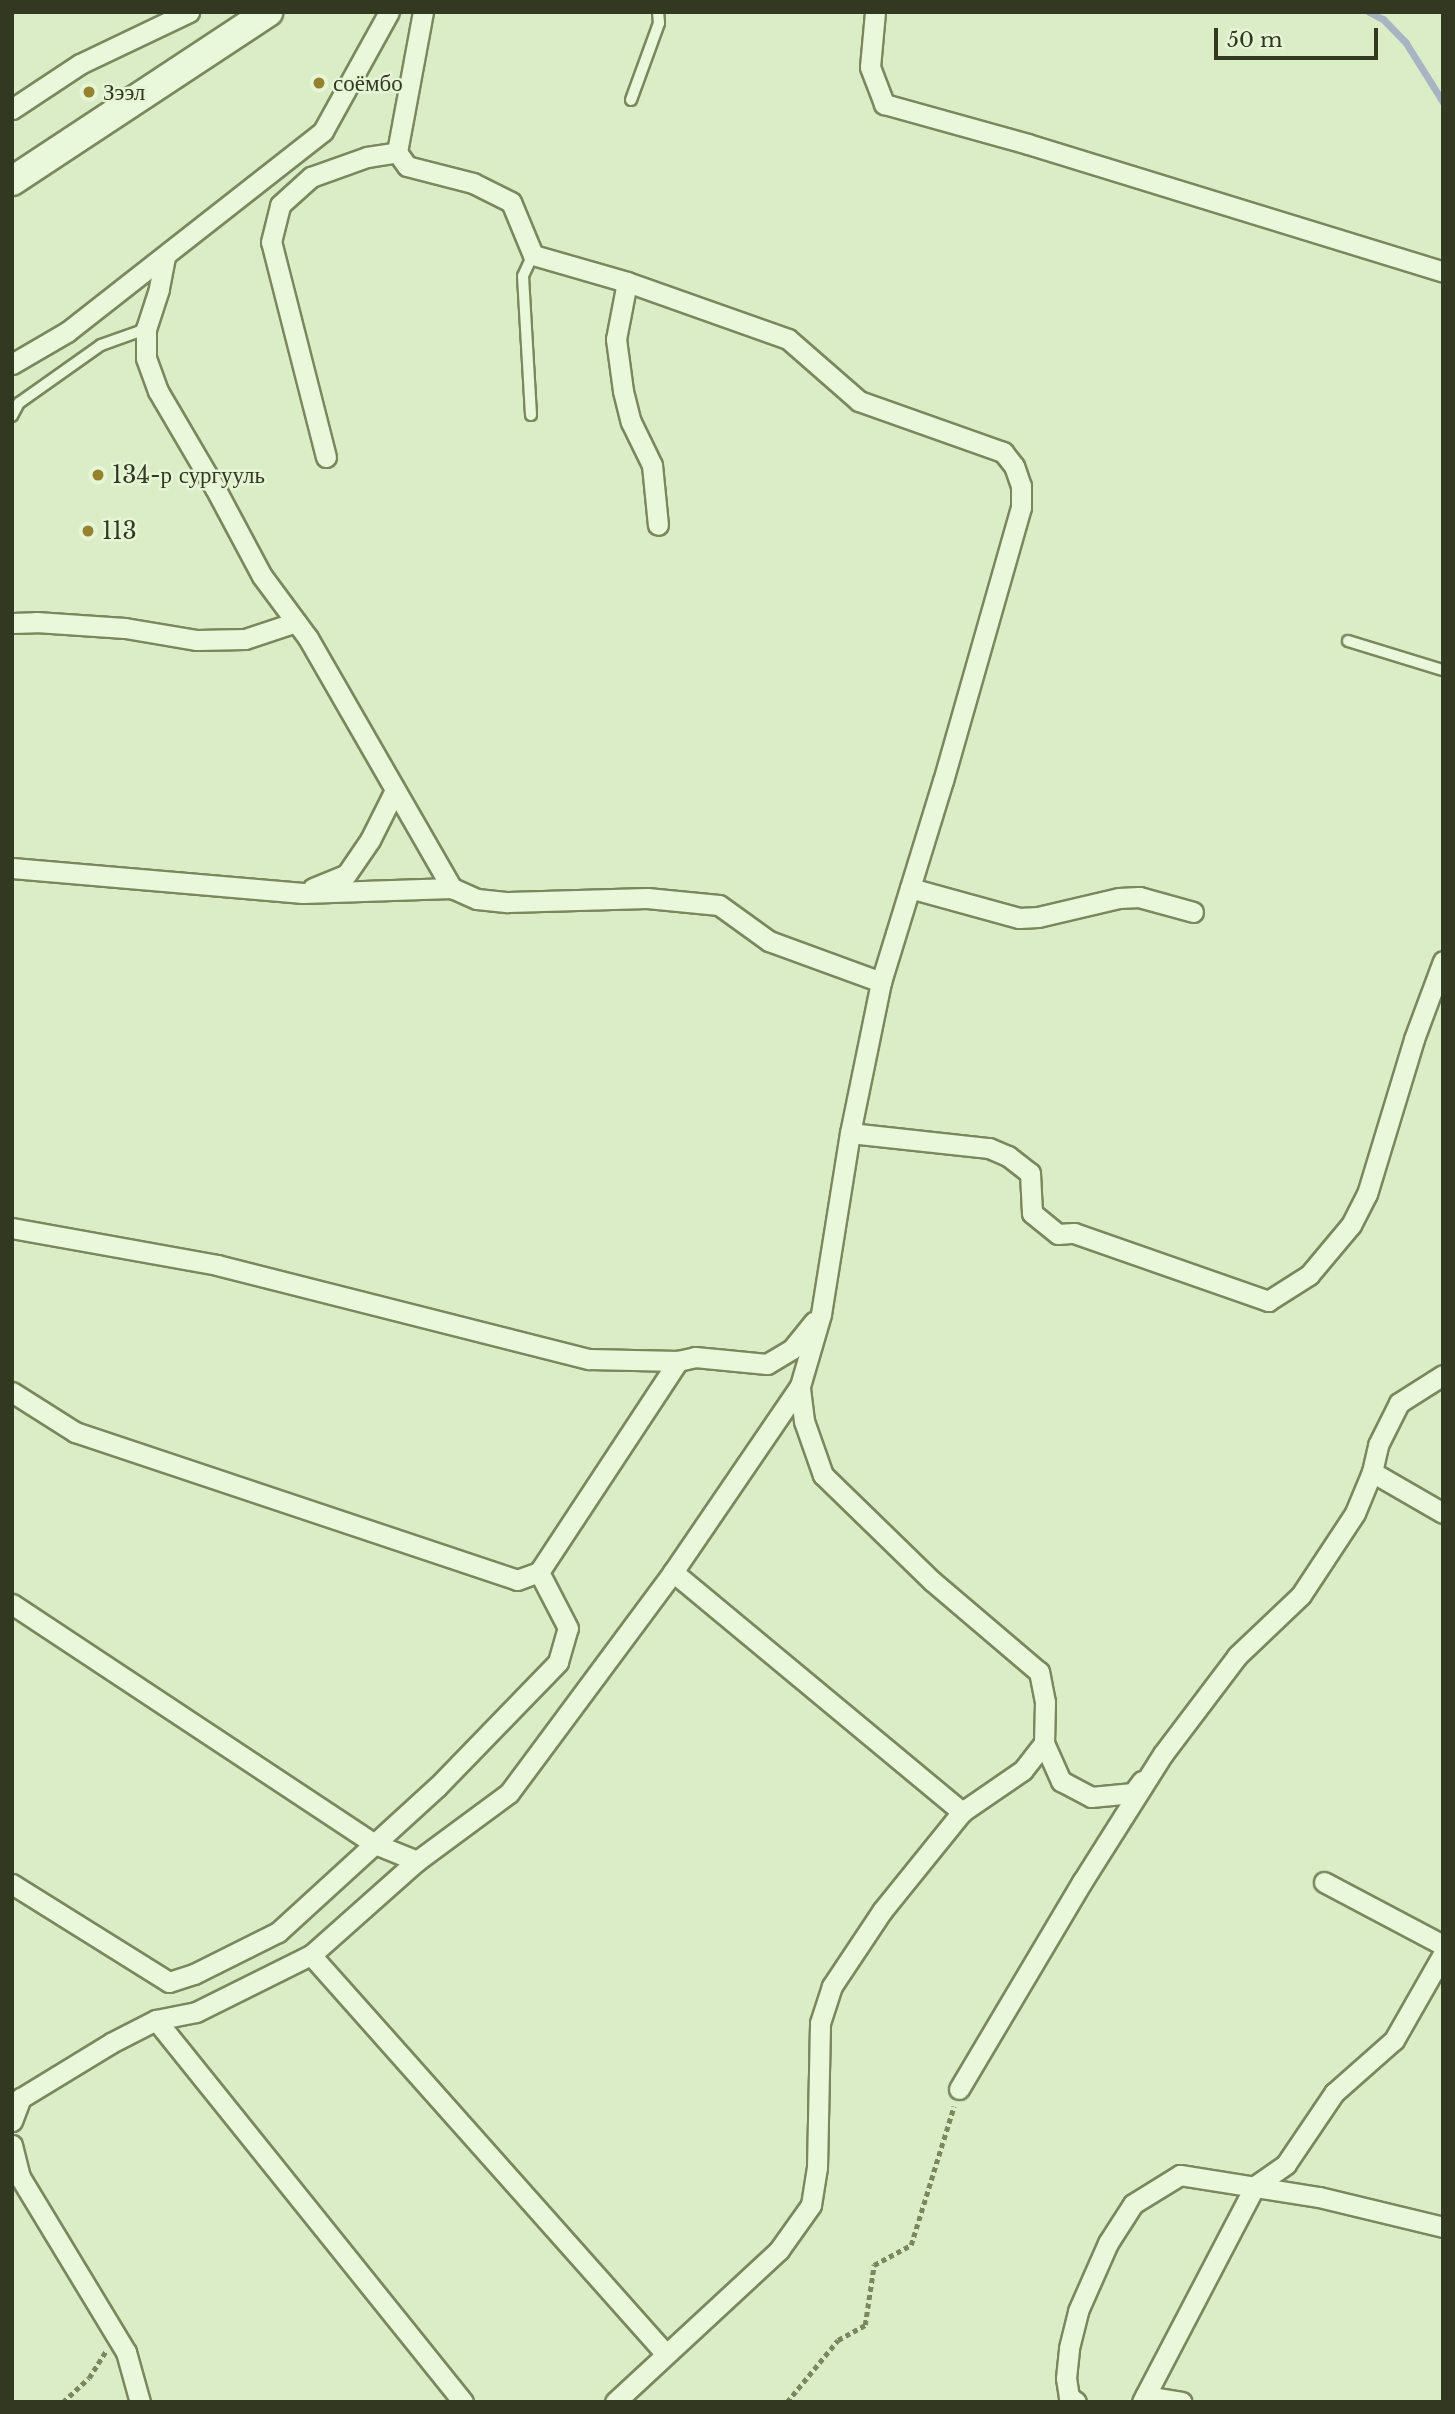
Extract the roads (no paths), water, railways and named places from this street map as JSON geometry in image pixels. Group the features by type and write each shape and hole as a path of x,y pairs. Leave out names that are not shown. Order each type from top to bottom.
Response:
{"main road":[{"path":"12,181 268,12"}],"street":[{"path":"12,109 80,64 189,12"},
{"path":"12,364 67,332 323,131 389,12"},
{"path":"12,2121 21,2098 156,2020 196,2012 312,1955 417,1861 509,1793 673,1572 800,1386 821,1314 850,1133 881,982 1021,507 1021,486 1014,466 1003,452 859,401 788,340 627,282 533,256 511,202 473,183 407,166 397,152 423,12"},
{"path":"876,12 870,67 884,104 1041,148 1443,272"},
{"path":"326,457 271,243 280,205 311,177 367,157 397,152"},
{"path":"165,257 159,289 146,329 146,358 158,391 215,488 262,576 309,638 394,792 452,888"},
{"path":"627,282 616,339 623,391 631,422 652,465 658,525"},
{"path":"12,624 36,622 125,628 197,640 245,639 296,622"},
{"path":"303,893 346,875 370,841 394,792"},
{"path":"12,868 303,893 452,888 477,899 508,902 647,898 719,905 769,941 881,982"},
{"path":"910,888 1019,918 1038,917 1119,898 1139,897 1194,912"},
{"path":"850,1133 989,1148 1008,1156 1030,1173 1032,1213 1058,1234 1074,1233 1268,1301 1309,1275 1351,1225 1367,1194 1414,1039 1443,961"},
{"path":"12,1228 217,1265 589,1359 678,1361 695,1357 767,1364 792,1349 821,1314"},
{"path":"12,1392 75,1432 517,1580 539,1572 678,1361"},
{"path":"800,1386 804,1421 823,1475 932,1581 1039,1672 1045,1702 1044,1743 1061,1781 1091,1797 1133,1793 1237,1656 1301,1595 1355,1513 1372,1472 1378,1445 1399,1403 1443,1375"},
{"path":"1372,1472 1443,1513"},
{"path":"12,1884 169,1982 194,1974 278,1932 437,1787 558,1662 568,1628 539,1572"},
{"path":"673,1572 962,1812"},
{"path":"12,1604 375,1844 417,1861"},
{"path":"615,2402 779,2250 811,2205 817,2168 820,2023 832,1986 882,1911 962,1812 1023,1770 1044,1743"},
{"path":"959,2089 1082,1882 1163,1754"},
{"path":"1324,1882 1443,1945"},
{"path":"1181,2402 1143,2399 1255,2186 1286,2164 1334,2093 1394,2040 1443,1954"},
{"path":"312,1955 665,2353"},
{"path":"156,2020 463,2402"},
{"path":"12,2145 20,2176 126,2352 140,2402"},
{"path":"1076,2402 1069,2397 1066,2378 1078,2311 1108,2243 1133,2204 1180,2175 1319,2197 1443,2227"}],"lane":[{"path":"631,100 659,23 658,12"},
{"path":"531,415 523,276 533,256"},
{"path":"12,416 19,403 101,345 146,329"},
{"path":"1348,641 1443,670"}],"waterway":[{"path":"1369,12 1383,19 1406,43 1443,102"}],"place":[{"name":"соёмбо","path":"319,83"},
{"name":"Зээл","path":"89,92"},
{"name":"134-р сургууль","path":"98,475"},
{"name":"113","path":"88,531"}]}
